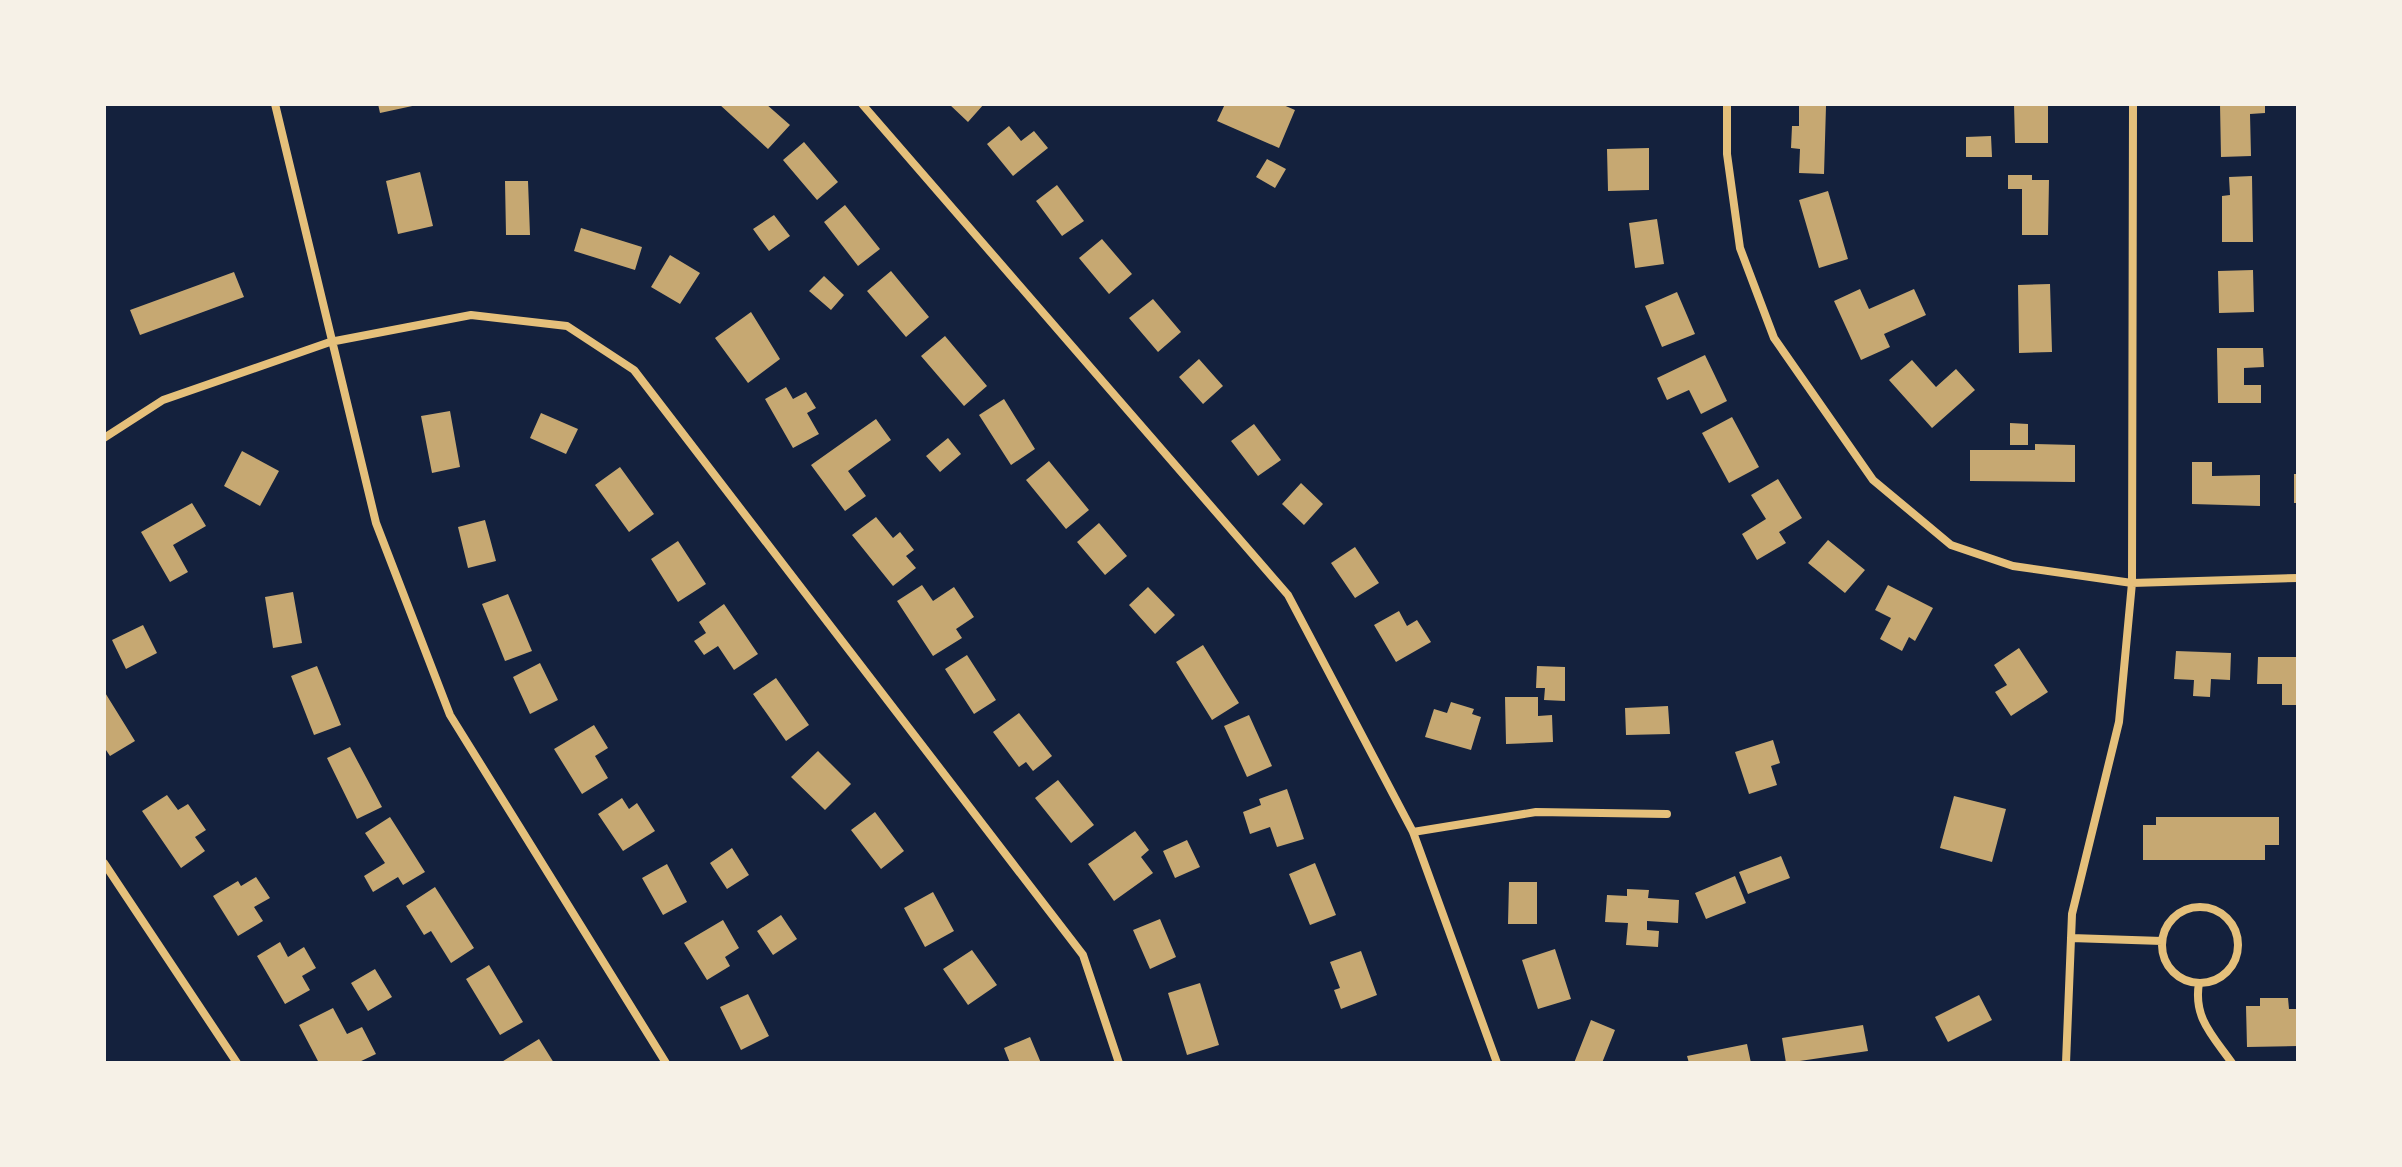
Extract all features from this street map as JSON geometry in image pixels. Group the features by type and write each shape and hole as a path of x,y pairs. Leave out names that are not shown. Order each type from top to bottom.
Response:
{"street":[{"path":"275,104 376,523 450,715 666,1063"},
{"path":"862,104 1288,595 1413,832 1497,1063"},
{"path":"1727,104 1727,154 1740,248 1774,338 1873,480 1951,545 2013,566 2132,583 2298,578"},
{"path":"2066,1063 2072,914 2119,722 2132,583 2133,104"},
{"path":"104,438 163,400 330,342 471,315 567,326 634,370 1083,955 1119,1063"},
{"path":"1413,832 1536,812 1667,814"},
{"path":"104,863 237,1063"},
{"path":"2207,908 2229,920 2238,943 2231,967 2212,982 2199,983 2176,975 2167,965 2162,941 2165,929 2182,911 2207,908"},
{"path":"2071,938 2162,941"},
{"path":"2199,983 2196,1003 2201,1017 2232,1063"}],"building":[{"path":"378,104 417,104 417,105 380,113"},
{"path":"719,104 766,104 790,125 768,149"},
{"path":"949,104 984,104 968,122"},
{"path":"1225,104 1281,104 1295,110 1279,148 1217,121"},
{"path":"2014,104 2048,104 2048,143 2015,143"},
{"path":"2220,104 2265,104 2265,113 2250,114 2251,156 2221,157"},
{"path":"1799,106 1826,106 1824,174 1799,173 1800,149 1791,148 1792,126 1799,126"},
{"path":"1009,126 1021,141 1034,131 1048,148 1013,176 987,144"},
{"path":"1991,136 1992,157 1966,157 1966,137"},
{"path":"804,142 838,182 817,200 783,160"},
{"path":"1649,148 1649,190 1608,191 1607,149"},
{"path":"1267,159 1286,169 1275,188 1256,177"},
{"path":"420,172 433,226 398,234 386,181"},
{"path":"2008,175 2032,175 2032,180 2049,180 2048,235 2022,235 2022,189 2008,189"},
{"path":"2252,176 2253,242 2222,242 2222,196 2230,195 2229,177"},
{"path":"505,181 528,181 530,235 506,235"},
{"path":"1057,185 1084,221 1062,236 1036,201"},
{"path":"1828,191 1848,259 1819,268 1799,200"},
{"path":"845,205 880,249 858,266 824,222"},
{"path":"774,215 790,236 769,251 753,229"},
{"path":"1657,219 1664,264 1635,268 1629,223"},
{"path":"581,228 642,247 635,270 574,251"},
{"path":"1102,239 1132,274 1109,294 1079,258"},
{"path":"670,255 700,273 680,304 651,287"},
{"path":"2253,270 2254,312 2219,313 2218,271"},
{"path":"891,271 929,317 906,337 867,291"},
{"path":"234,272 244,297 140,335 130,310"},
{"path":"824,276 844,295 831,310 809,291"},
{"path":"2050,284 2052,352 2019,353 2018,285"},
{"path":"1860,289 1869,309 1914,289 1926,315 1884,334 1890,347 1861,360 1834,301"},
{"path":"1677,292 1695,334 1662,347 1645,306"},
{"path":"1153,299 1181,332 1158,352 1129,318"},
{"path":"751,312 780,359 748,383 715,338"},
{"path":"945,336 987,386 964,406 921,356"},
{"path":"2217,348 2263,348 2264,367 2244,368 2244,385 2261,385 2261,403 2218,403"},
{"path":"1705,355 1727,401 1701,414 1689,390 1667,400 1657,378"},
{"path":"1199,359 1223,386 1203,404 1179,377"},
{"path":"1912,360 1936,387 1956,369 1975,390 1932,428 1889,380"},
{"path":"786,387 793,399 806,392 816,408 807,413 819,434 793,448 765,399"},
{"path":"1004,399 1035,449 1011,465 979,415"},
{"path":"450,411 460,467 432,473 421,416"},
{"path":"541,413 578,429 566,454 530,438"},
{"path":"1732,417 1759,467 1729,483 1702,433"},
{"path":"876,419 891,440 848,471 866,496 845,511 811,465"},
{"path":"2010,423 2028,424 2028,445 2010,445"},
{"path":"1254,424 1281,460 1258,476 1231,441"},
{"path":"948,438 961,454 940,472 926,456"},
{"path":"2035,444 2075,445 2075,482 1970,481 1970,450 2035,450"},
{"path":"242,451 279,471 260,506 224,486"},
{"path":"1049,461 1089,510 1066,529 1026,480"},
{"path":"2192,462 2212,462 2212,476 2260,475 2260,506 2192,504"},
{"path":"620,467 654,514 629,532 595,485"},
{"path":"2294,474 2298,474 2298,503 2294,503"},
{"path":"1778,479 1802,518 1779,532 1786,543 1757,560 1742,534 1766,519 1751,495"},
{"path":"1301,483 1323,504 1304,525 1282,504"},
{"path":"192,503 206,526 173,545 188,572 170,582 141,532"},
{"path":"876,517 893,538 900,532 914,550 906,556 916,568 893,586 852,535"},
{"path":"485,520 496,561 468,568 458,527"},
{"path":"1099,523 1127,556 1105,575 1077,542"},
{"path":"1828,540 1865,570 1845,593 1808,563"},
{"path":"678,541 706,584 678,602 651,559"},
{"path":"1355,547 1379,583 1355,598 1331,563"},
{"path":"922,585 933,601 954,587 974,617 956,629 962,638 933,656 897,601"},
{"path":"1888,585 1933,608 1915,641 1909,637 1902,651 1880,639 1891,618 1875,610"},
{"path":"1148,587 1175,615 1155,634 1129,605"},
{"path":"293,592 302,643 273,648 265,597"},
{"path":"508,594 532,651 505,661 482,604"},
{"path":"724,604 758,654 734,670 718,646 704,655 694,641 706,633 699,622"},
{"path":"1399,611 1407,626 1417,620 1431,642 1396,662 1374,625"},
{"path":"143,625 157,653 126,669 112,640"},
{"path":"1203,645 1239,703 1212,720 1176,662"},
{"path":"2019,648 2048,692 2011,716 1995,692 2007,685 1994,665"},
{"path":"2176,651 2231,653 2230,680 2211,679 2210,697 2193,696 2194,680 2174,679"},
{"path":"967,655 996,700 974,714 945,669"},
{"path":"2258,657 2298,657 2298,705 2282,705 2282,684 2257,684"},
{"path":"540,663 558,700 530,714 513,677"},
{"path":"317,666 341,725 314,735 291,676"},
{"path":"1537,666 1565,667 1565,701 1544,700 1545,688 1536,688"},
{"path":"776,678 809,725 786,741 753,694"},
{"path":"104,691 135,741 110,756 104,747"},
{"path":"1505,697 1538,697 1538,716 1552,715 1553,742 1506,744"},
{"path":"1451,702 1474,709 1472,714 1481,717 1471,750 1425,737 1434,709 1447,713"},
{"path":"1668,706 1670,734 1626,735 1625,708"},
{"path":"1019,713 1052,756 1033,771 1026,762 1019,767 993,732"},
{"path":"1249,715 1272,766 1247,777 1224,726"},
{"path":"594,725 608,748 595,756 608,778 582,794 554,749"},
{"path":"1773,740 1780,763 1771,766 1777,785 1749,794 1735,752"},
{"path":"350,747 382,807 357,819 327,758"},
{"path":"818,751 851,784 825,810 791,777"},
{"path":"1058,780 1094,825 1071,843 1035,798"},
{"path":"1287,789 1304,839 1277,847 1270,827 1250,834 1243,812 1261,805 1259,799"},
{"path":"167,795 178,810 188,804 206,830 195,837 205,851 181,868 142,811"},
{"path":"1954,796 2006,809 1992,862 1940,848"},
{"path":"622,798 629,809 637,803 655,831 623,851 598,814"},
{"path":"875,812 904,851 881,869 851,830"},
{"path":"390,817 425,872 403,885 398,877 373,892 364,876 385,863 365,833"},
{"path":"2156,817 2279,817 2279,845 2265,845 2265,860 2143,860 2143,825 2156,825"},
{"path":"1135,831 1149,850 1141,857 1153,873 1114,901 1088,864"},
{"path":"1187,840 1200,867 1175,878 1163,851"},
{"path":"732,848 749,875 727,889 710,863"},
{"path":"1781,856 1790,878 1748,894 1739,872"},
{"path":"1315,863 1336,915 1310,925 1289,874"},
{"path":"667,864 687,902 663,915 642,878"},
{"path":"1735,876 1746,903 1706,919 1695,893"},
{"path":"256,877 270,898 254,907 263,921 238,936 213,896 238,881 241,886"},
{"path":"1509,882 1537,882 1537,924 1508,924"},
{"path":"435,887 474,948 451,963 431,931 424,935 406,906"},
{"path":"1627,889 1649,890 1648,898 1679,900 1678,923 1647,921 1647,930 1659,931 1658,947 1626,945 1628,923 1605,922 1607,895 1627,896"},
{"path":"933,892 954,931 925,947 904,908"},
{"path":"781,915 797,939 773,955 757,931"},
{"path":"1160,919 1176,957 1150,969 1133,930"},
{"path":"723,920 739,948 725,957 730,966 707,980 684,943"},
{"path":"280,942 288,957 304,947 316,968 302,976 310,990 285,1004 257,956"},
{"path":"1555,949 1571,999 1538,1009 1522,960"},
{"path":"972,950 997,985 968,1005 943,969"},
{"path":"1361,951 1377,995 1341,1009 1334,990 1340,988 1330,962"},
{"path":"489,965 523,1022 500,1035 466,979"},
{"path":"375,969 392,997 368,1011 351,983"},
{"path":"1200,983 1219,1045 1187,1055 1168,993"},
{"path":"748,994 769,1036 741,1050 720,1007"},
{"path":"1979,995 1992,1020 1948,1042 1935,1017"},
{"path":"2260,998 2288,998 2289,1009 2298,1009 2298,1046 2247,1047 2246,1006 2260,1006"},
{"path":"333,1008 347,1034 362,1027 376,1054 357,1063 319,1063 299,1025"},
{"path":"1591,1020 1615,1030 1602,1063 1574,1063"},
{"path":"1863,1025 1868,1051 1786,1063 1782,1038"},
{"path":"1030,1037 1041,1063 1010,1063 1004,1048"},
{"path":"539,1039 554,1063 500,1063"},
{"path":"1747,1044 1751,1063 1689,1063 1687,1056"}]}
